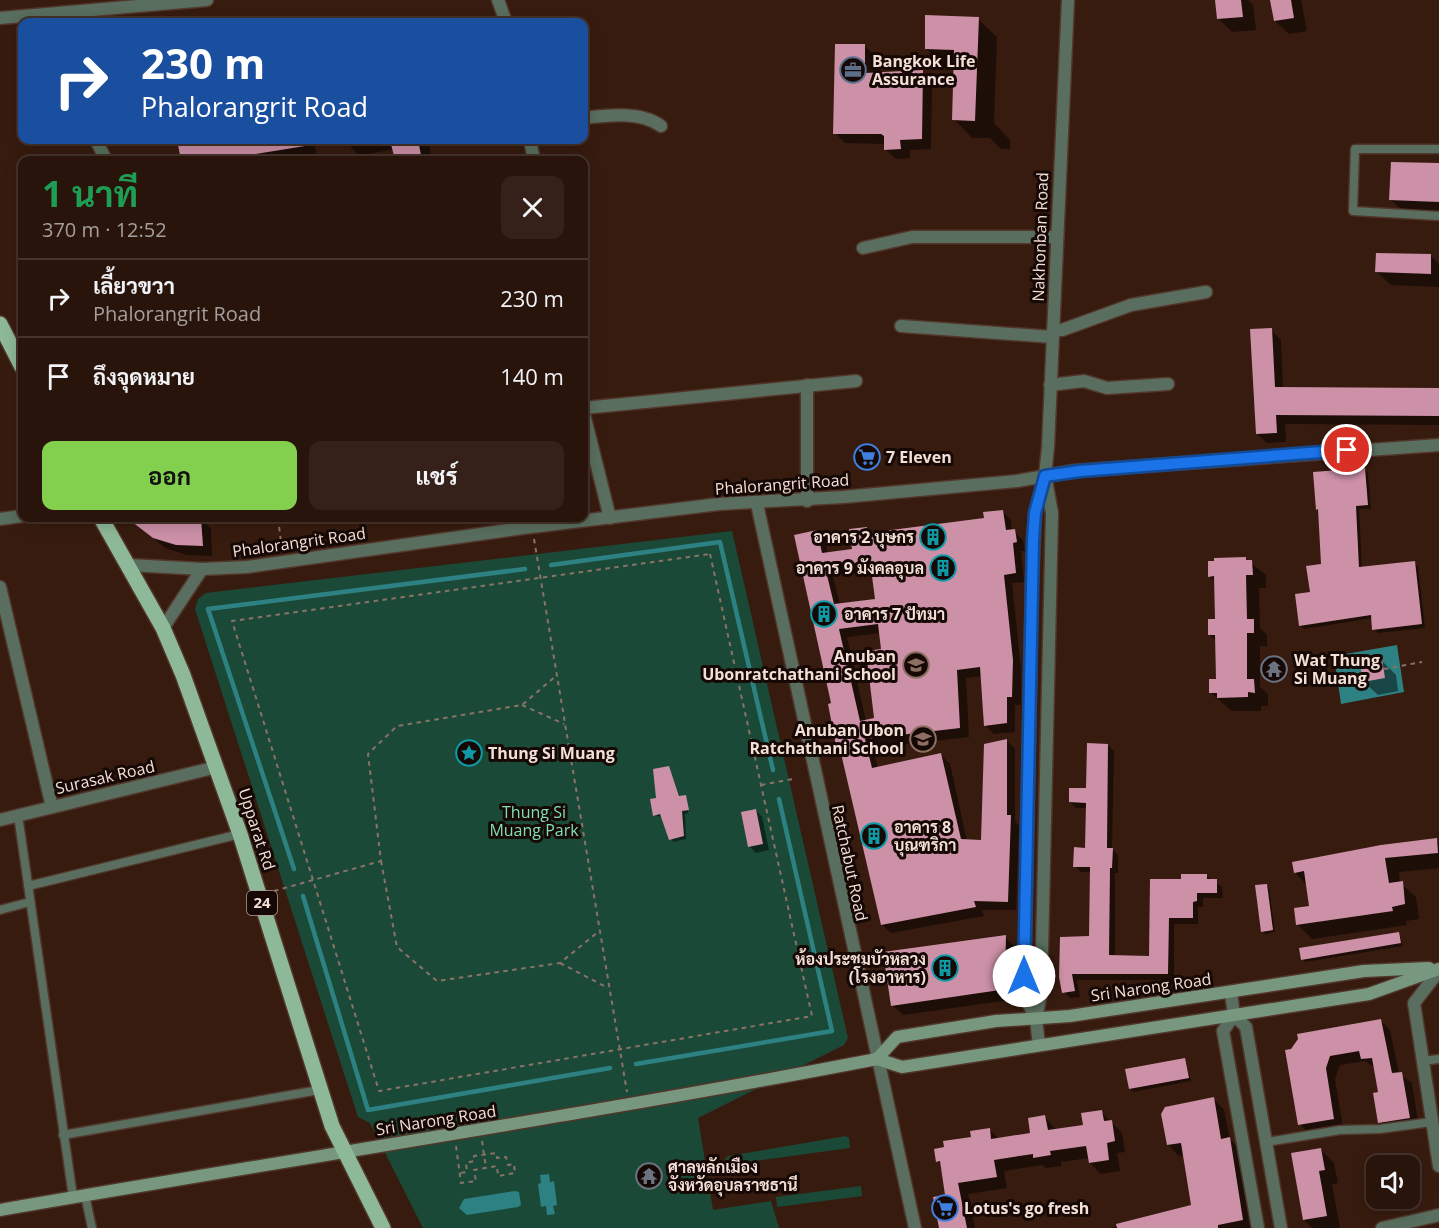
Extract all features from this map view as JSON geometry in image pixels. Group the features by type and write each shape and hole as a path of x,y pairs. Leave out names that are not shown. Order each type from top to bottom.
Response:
{"main road":[{"path":"0,324 18,359"},
{"name":"Upparat Rd","path":"103,522 163,628 218,767 319,1090 334,1130 383,1228"},
{"name":"Sri Narong Road","path":"877,1059 897,1037 996,1022 1036,1019 1231,993 1364,971 1439,969"},
{"name":"Sri Narong Road","path":"0,1210 345,1151 629,1106 877,1059 902,1067 1369,994 1439,969"}],"street":[{"path":"0,18 62,17 207,0"},
{"path":"498,0 505,18"},
{"name":"Nakhonban Road","path":"1036,1019 1024,994 1028,717 1035,513 1045,476 1068,0"},
{"path":"588,118 632,116 655,121 661,126"},
{"path":"863,248 912,237 1055,237"},
{"path":"901,326 1053,334 1131,305 1206,292"},
{"path":"588,408 856,381"},
{"path":"1050,385 1084,381 1107,388 1168,384"},
{"path":"807,385 807,501"},
{"path":"588,430 610,518"},
{"name":"Phalorangrit Road","path":"588,521 719,504 807,501 1017,481 1080,471 1439,444"},
{"name":"Nakhonban Road","path":"1039,1045 1036,1019 1041,994 1052,513 1045,476"},
{"name":"Ratchabut Road","path":"757,504 915,1228"},
{"path":"0,519 18,517"},
{"name":"Phalorangrit Road","path":"129,565 202,569 247,567 575,522"},
{"path":"163,628 202,569"},
{"path":"0,587 52,807"},
{"path":"1028,717 1046,718"},
{"name":"Surasak Road","path":"0,820 218,767"},
{"path":"1439,969 1414,1003 1439,1166"},
{"path":"1231,993 1234,1015 1246,1027 1281,1228"},
{"path":"1234,1015 1223,1031 1258,1228"},
{"path":"1382,1228 1439,1215"}],"lane":[{"path":"1439,149 1355,149 1353,211 1439,216"},
{"path":"18,815 63,1135 79,1196 92,1228"},
{"path":"28,886 240,834"},
{"path":"0,910 30,902"},
{"path":"1422,1061 1439,1059"},
{"path":"63,1135 319,1090"},
{"path":"1267,1142 1340,1130 1380,1129 1431,1122"}],"path":[{"path":"279,522 284,562"},
{"path":"532,527 598,932 629,1106"},
{"path":"710,554 812,1016 379,1090 232,621 542,578 710,554"},
{"path":"1384,669 1422,662"},
{"path":"557,675 522,705 397,726 368,754 381,861 397,947 437,981 560,963 598,932"},
{"path":"522,705 564,724"},
{"path":"761,785 793,779"},
{"path":"260,896 313,878 381,861"},
{"path":"560,963 608,988"},
{"path":"455,1134 461,1183 476,1181 474,1170 497,1166 498,1176 515,1173 514,1164 508,1165 506,1157 497,1158 496,1153 474,1156 474,1161 466,1163 467,1172 460,1173"},
{"path":"484,1150 486,1168"}],"green space":[{"name":"Thung Si Muang Park","path":"732,531 848,1038 844,1045 698,1118 713,1210 771,1201 779,1228 423,1228 370,1123 358,1117 195,609 198,599 206,593"},
{"path":"846,1136 849,1138 850,1148 726,1165 725,1159 728,1156"},
{"path":"861,1186 862,1196 777,1207 776,1197"}],"water":[{"path":"1397,645 1404,692 1341,704 1334,656"},
{"path":"549,1174 550,1182 554,1181 557,1205 553,1206 555,1214 547,1215 546,1206 541,1207 538,1184 541,1183 540,1175"},
{"path":"519,1192 521,1205 518,1207 467,1215 459,1208 464,1199"}],"building":[{"path":"1215,0 1241,0 1243,17 1217,19"},
{"path":"1270,0 1291,0 1294,18 1274,21"},
{"path":"925,15 979,17 975,121 952,120 954,50 925,49"},
{"path":"835,44 865,44 865,73 923,70 922,139 900,140 901,149 884,150 884,136 881,134 833,134"},
{"path":"178,144 305,144 305,146 244,156 180,156"},
{"path":"391,144 419,144 421,156 394,156"},
{"path":"1391,162 1439,163 1439,202 1389,200"},
{"path":"1376,253 1431,254 1431,274 1375,272"},
{"path":"1272,328 1275,387 1439,388 1439,416 1276,415 1277,433 1256,434 1250,329"},
{"path":"1365,468 1368,505 1356,506 1359,567 1415,561 1422,624 1372,630 1371,615 1299,626 1295,594 1310,592 1306,566 1321,564 1313,472"},
{"name":"Anuban Ubon Ratchathani School","path":"1003,510 1006,530 1015,529 1017,542 1013,543 1016,573 1004,575 1013,660 1012,697 1007,697 1007,723 984,726 980,667 957,670 960,728 865,739 872,768 941,753 961,839 981,840 984,744 1007,739 1007,815 1011,815 1008,902 974,901 976,907 881,925 839,745 836,746 828,704 831,703 794,535 817,530 822,553 852,549 849,529 867,527 868,533 984,518 983,512","holes":["870,561 875,599 834,604 825,567","878,624 881,649 866,651 874,718 860,721 839,629"]},
{"path":"132,522 201,522 203,546 176,545 153,538"},
{"path":"1246,557 1246,560 1252,560 1253,575 1246,575 1247,619 1254,619 1254,633 1247,633 1247,679 1254,679 1255,693 1248,692 1248,697 1217,698 1217,693 1209,693 1209,679 1216,679 1215,635 1208,635 1208,619 1215,619 1214,576 1208,577 1208,561 1214,561 1214,558"},
{"path":"1382,659 1385,678 1363,682 1360,663"},
{"path":"1087,743 1108,744 1107,848 1113,848 1112,868 1110,868 1109,955 1149,956 1150,879 1181,879 1181,874 1207,874 1207,879 1217,879 1217,893 1197,893 1197,901 1193,902 1193,918 1169,918 1168,974 1072,974 1075,991 1062,993 1059,977 1060,937 1089,936 1090,867 1073,867 1074,847 1085,848 1086,803 1069,802 1069,788 1086,788"},
{"path":"669,766 679,796 686,795 689,810 682,811 684,836 669,840 660,814 653,816 650,799 656,798 653,769"},
{"path":"756,809 763,844 748,847 741,812"},
{"path":"1437,838 1438,853 1385,858 1389,883 1403,881 1405,904 1392,907 1393,911 1296,925 1294,908 1309,906 1304,871 1294,873 1292,862 1381,845"},
{"path":"1267,884 1273,930 1261,932 1255,885"},
{"path":"1399,932 1401,943 1301,960 1299,948"},
{"name":"ห้องประชุมบัวหลวง (โรงอาหาร)","path":"1006,935 1005,984 1000,990 891,1006 883,952"},
{"path":"1381,1019 1392,1073 1402,1072 1410,1118 1378,1123 1373,1093 1378,1092 1372,1058 1361,1059 1359,1051 1330,1056 1326,1068 1334,1119 1298,1125 1285,1050 1291,1049 1298,1039 1297,1034"},
{"path":"1185,1058 1189,1078 1129,1089 1125,1069"},
{"path":"1214,1097 1221,1139 1230,1137 1243,1220 1218,1225 1218,1228 1117,1228 1116,1224 1191,1205 1181,1143 1167,1145 1161,1114 1165,1107"},
{"path":"1102,1110 1104,1121 1112,1120 1115,1141 1107,1143 1109,1160 1089,1163 1086,1146 1050,1151 1051,1155 1033,1158 1033,1154 994,1160 997,1177 958,1183 967,1228 939,1228 933,1197 945,1195 940,1161 936,1162 934,1149 944,1147 943,1141 971,1137 970,1131 990,1128 991,1139 1030,1133 1028,1118 1045,1115 1048,1130 1083,1125 1081,1113"},
{"path":"1321,1148 1325,1170 1319,1171 1327,1216 1303,1220 1291,1153"}],"waterway":[{"path":"551,565 720,542 773,770"},
{"path":"294,869 208,609 525,569"},
{"path":"636,1064 832,1031 779,799"},
{"path":"303,896 368,1110 610,1068"}],"place":[{"name":"Bangkok Life Assurance","path":"853,70"},
{"name":"7 Eleven","path":"867,457"},
{"name":"อาคาร 2 บุษกร","path":"933,537"},
{"name":"อาคาร 9 มังคลอุบล","path":"943,568"},
{"name":"อาคาร 7 ปัทมา","path":"824,614"},
{"name":"Anuban Ubonratchathani School","path":"916,665"},
{"name":"Wat Thung Si Muang","path":"1274,669"},
{"name":"Anuban Ubon Ratchathani School","path":"923,739"},
{"name":"Thung Si Muang","path":"469,753"},
{"name":"อาคาร 8 บุณฑริกา","path":"874,836"},
{"name":"ห้องประชุมบัวหลวง (โรงอาหาร)","path":"945,968"},
{"name":"ศาลหลักเมือง จังหวัดอุบลราชธานี","path":"649,1176"},
{"name":"Lotus's go fresh","path":"945,1208"}],"route":[{"path":"1024,976 1033,540 1035,513 1045,476 1073,471 1347,450"}]}
